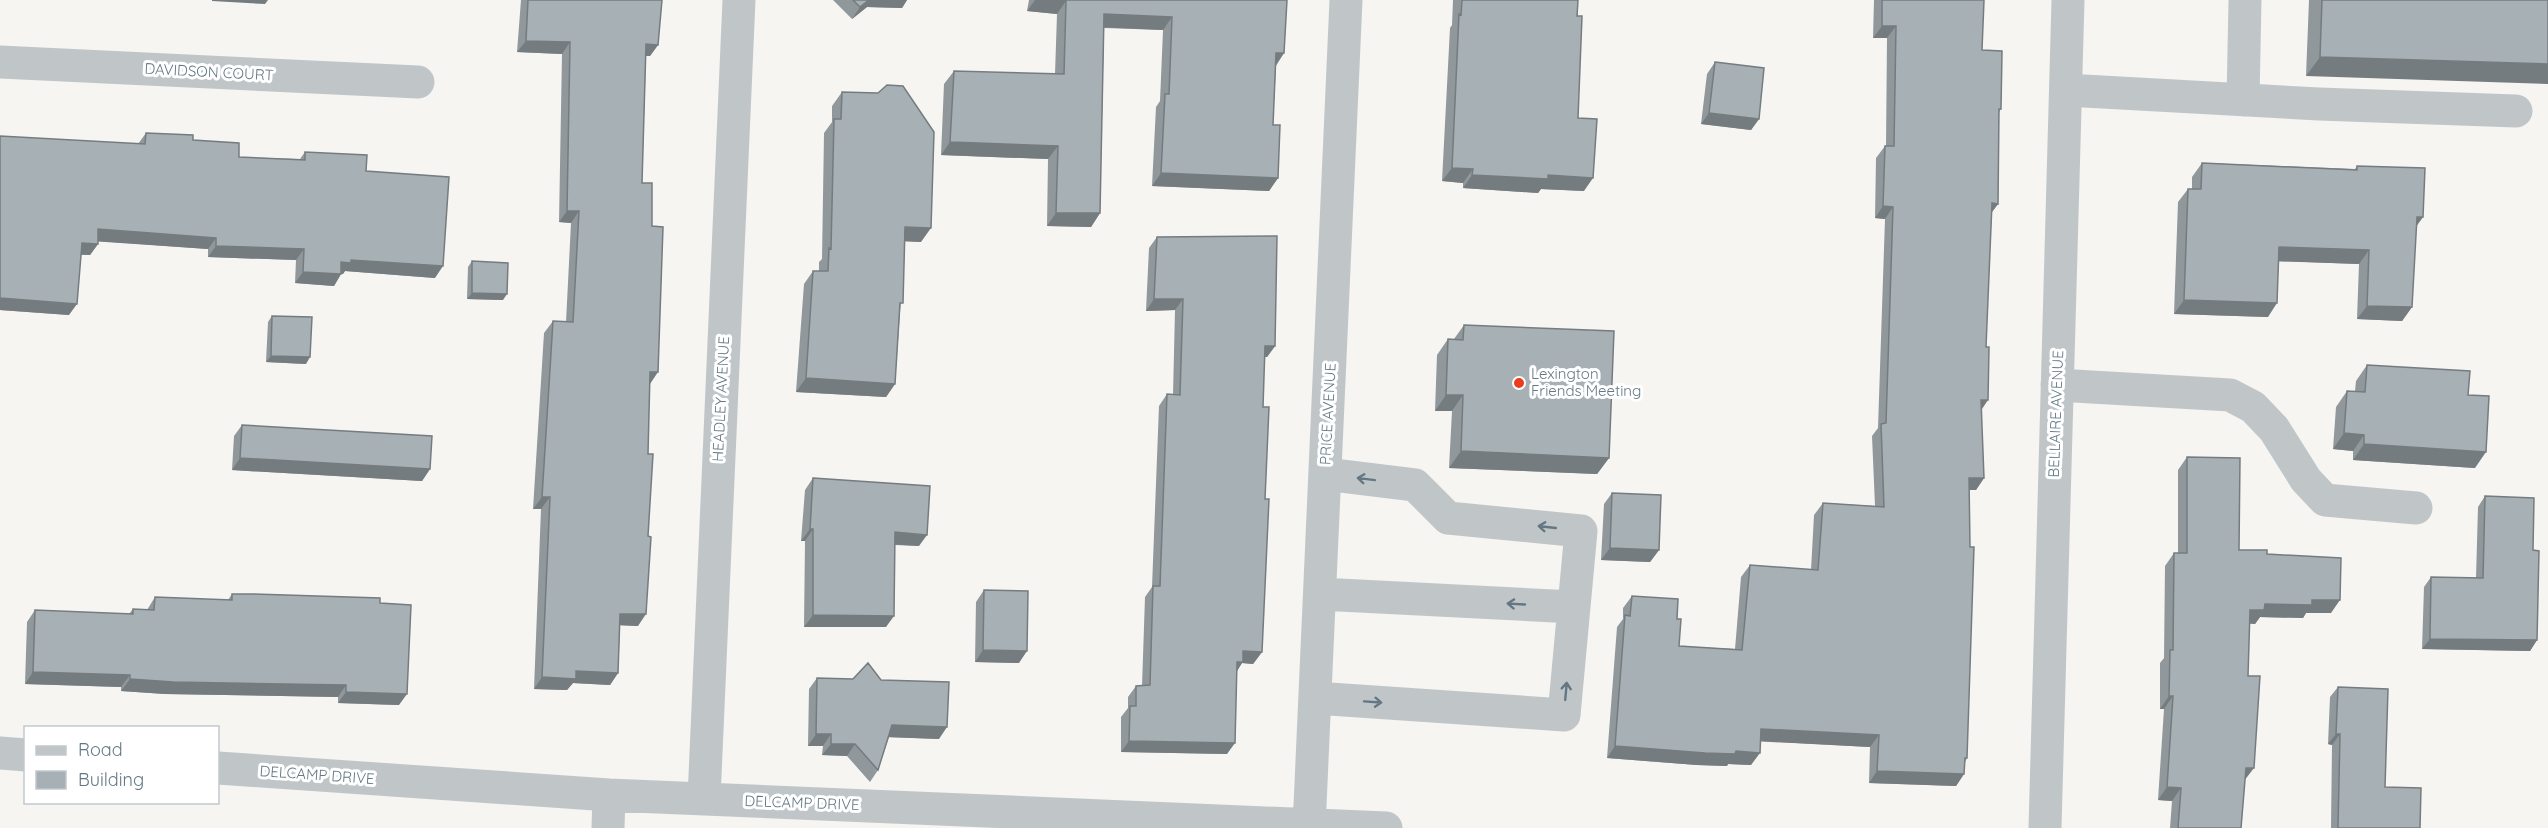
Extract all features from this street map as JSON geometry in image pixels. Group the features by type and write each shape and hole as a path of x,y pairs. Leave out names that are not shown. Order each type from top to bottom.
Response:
{"street":[{"name":"HEADLEY AVENUE","path":"704,799 739,0"},
{"name":"PRICE AVENUE","path":"1309,826 1346,0"},
{"name":"BELLAIRE AVENUE","path":"2045,828 2068,0"},
{"path":"2242,100 2245,0"},
{"name":"DAVIDSON COURT","path":"0,62 418,82"},
{"path":"2066,90 2516,111"},
{"path":"2057,385 2230,396 2253,407 2274,429 2306,480 2325,500 2416,508"},
{"path":"1315,698 1564,715 1581,531 1448,518 1414,486 1325,474"},
{"path":"1320,594 1574,607"},
{"path":"0,753 24,755"},
{"name":"DELCAMP DRIVE","path":"219,768 609,795 1386,828"},
{"path":"608,828 609,795"}],"building":[{"path":"528,0 662,0 658,45 646,44 642,183 652,183 652,226 663,227 658,372 650,372 648,454 653,454 646,614 620,614 618,673 576,671 576,679 542,677 550,497 542,497 553,321 573,322 579,211 567,211 570,42 526,41"},
{"path":"853,0 869,0 860,7"},
{"path":"1055,0 1287,0 1284,53 1276,53 1273,125 1280,125 1278,178 1161,173 1165,94 1169,94 1172,17 1104,14 1100,213 1056,213 1058,146 950,142 954,71 1064,74 1066,1"},
{"path":"1462,0 1578,0 1577,16 1582,16 1578,118 1597,119 1593,178 1548,175 1548,179 1472,175 1473,169 1452,168 1459,14 1461,15"},
{"path":"1882,0 1984,0 1982,50 2002,51 1998,204 1992,203 1986,347 1989,347 1988,400 1981,400 1984,478 1969,478 1970,547 1974,547 1967,758 1965,758 1964,774 1877,771 1879,735 1761,729 1760,753 1736,751 1735,754 1705,753 1615,746 1625,615 1630,616 1632,596 1678,599 1677,619 1681,619 1679,646 1742,650 1750,565 1818,570 1823,503 1884,507 1881,424 1886,423 1893,207 1883,206 1885,146 1894,146 1896,26 1882,26"},
{"path":"2322,0 2548,0 2548,64 2320,57"},
{"path":"1715,62 1764,68 1759,119 1709,113"},
{"path":"887,85 903,86 934,132 931,228 905,227 903,303 900,303 895,384 806,378 813,271 828,271 829,248 831,249 834,119 841,119 842,92 878,93"},
{"path":"146,133 193,135 193,140 239,143 239,157 305,160 305,152 367,155 366,171 449,177 443,266 351,260 351,263 341,262 341,274 303,272 304,249 216,246 216,238 98,229 98,244 82,243 77,304 0,298 0,136 145,144"},
{"path":"2202,163 2357,170 2357,166 2425,168 2423,217 2417,217 2412,307 2367,306 2369,250 2279,247 2277,303 2184,300 2188,189 2201,189"},
{"path":"1277,236 1275,346 1265,346 1263,407 1269,407 1265,499 1269,499 1262,652 1243,651 1243,662 1237,662 1235,743 1129,741 1130,706 1136,706 1136,686 1150,685 1153,586 1160,586 1167,394 1180,395 1183,299 1154,299 1157,237"},
{"path":"472,261 508,263 507,294 472,293"},
{"path":"272,316 312,317 310,357 271,356"},
{"name":"Lexington Friends Meeting","path":"1464,325 1614,331 1609,458 1461,451 1463,395 1446,395 1448,339 1463,340"},
{"path":"2367,365 2470,371 2468,395 2489,396 2486,452 2364,444 2364,435 2344,433 2347,391 2365,392"},
{"path":"242,425 432,436 430,469 240,458"},
{"path":"2187,457 2240,458 2239,550 2267,550 2267,554 2341,558 2340,600 2312,600 2312,605 2265,604 2264,610 2250,610 2248,676 2260,676 2254,768 2246,768 2241,828 2178,828 2181,788 2167,787 2173,696 2169,696 2170,650 2173,650 2174,553 2187,553"},
{"path":"813,478 930,486 927,535 895,532 894,616 813,615 813,529 810,529"},
{"path":"1612,493 1661,495 1659,550 1610,548"},
{"path":"2485,496 2534,498 2533,550 2539,551 2537,640 2430,639 2431,577 2483,578"},
{"path":"984,590 1028,591 1027,651 983,650"},
{"path":"232,594 380,598 380,603 411,605 407,694 346,692 346,685 173,682 130,679 130,675 33,672 35,610 133,614 133,609 154,610 155,597 232,600"},
{"path":"868,663 881,680 949,682 947,727 892,725 878,770 855,744 831,744 831,734 816,734 817,678 853,679"},
{"path":"2338,687 2388,689 2385,787 2421,788 2420,828 2338,828 2340,734 2336,734"}],"place":[{"name":"Lexington Friends Meeting","path":"1519,383"}]}
